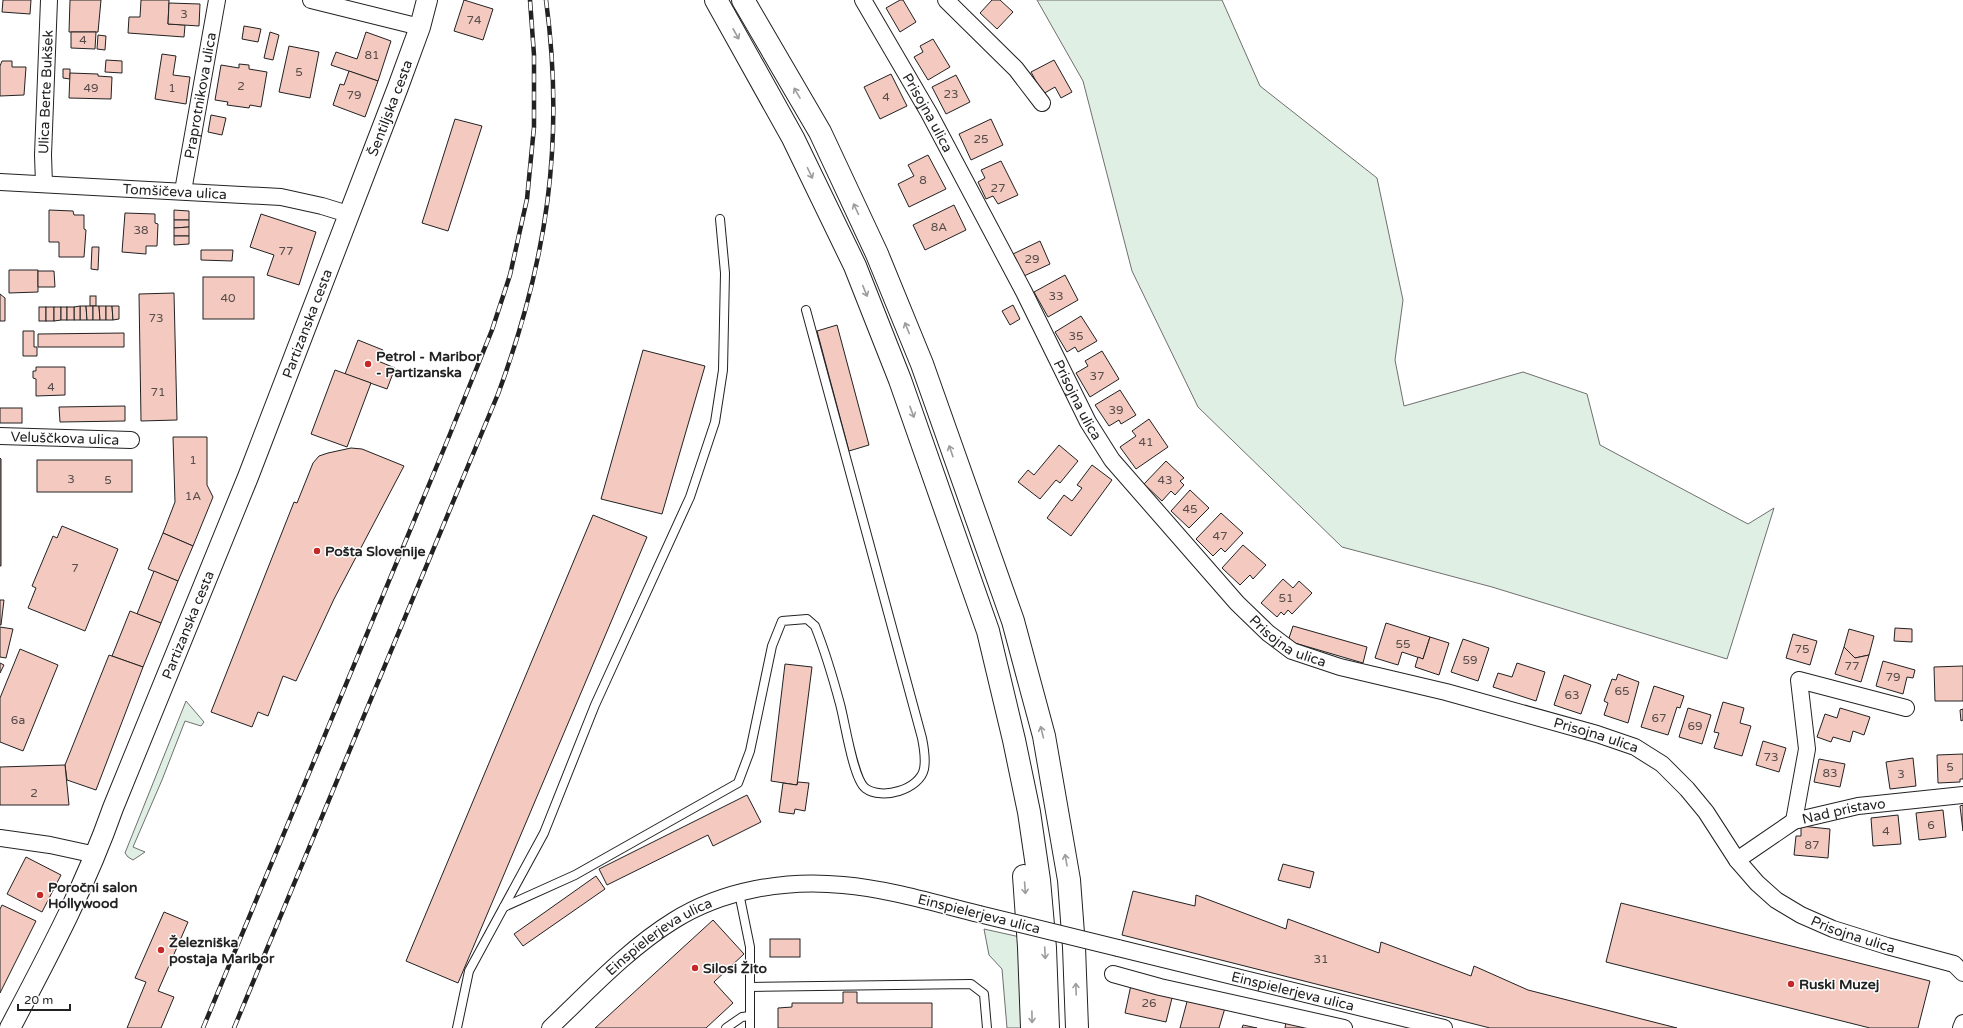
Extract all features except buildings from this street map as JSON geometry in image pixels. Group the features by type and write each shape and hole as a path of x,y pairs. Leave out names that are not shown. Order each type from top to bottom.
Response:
{"highway":[{"path":"716,0 793,138 855,266 900,380 988,631 1014,740 1029,812 1039,880 1045,948 1048,1028"},
{"path":"743,0 820,132 877,254 922,364 1013,621 1044,736 1069,880 1074,947 1077,1028"},
{"path":"965,487 1016,690 1041,809 1053,880 1059,940 1061,1028"},
{"path":"958,547 1014,814 1024,879 1032,1028"}],"street":[{"name":"Ulica Berte Bukšek","path":"44,184 43,155 49,0"},
{"name":"Praprotnikova ulica","path":"182,191 217,0"},
{"path":"311,0 420,27"},
{"name":"Šentiljska cesta","path":"348,214 420,27 427,0"},
{"name":"Prisojna ulica","path":"863,0 929,113 1024,292 1088,422 1112,460 1237,603 1268,633 1292,651 1340,667 1453,694 1597,734 1635,747 1662,764 1687,790 1706,812 1737,860 1757,883 1776,900 1801,915 1833,929 1887,946 1954,964 1963,972"},
{"path":"946,0 1016,69 1042,103"},
{"name":"Tomšičeva ulica","path":"0,182 281,197 322,206 348,214"},
{"name":"Partizanska cesta","path":"10,1028 58,936 96,855 113,808 248,477 348,214"},
{"name":"Veluščkova ulica","path":"0,436 131,440"},
{"path":"1794,821 1807,749 1799,680 1906,708"},
{"name":"Nad pristavo","path":"1737,860 1794,821 1858,806 1963,795"},
{"path":"0,838 50,845 96,855"},
{"name":"Einspielerjeva ulica","path":"550,1028 636,949 673,921 708,903 739,893 795,884 842,884 877,890 979,914 1444,1028"},
{"name":"Einspielerjeva ulica","path":"1113,974 1160,987 1344,1028"},
{"path":"1961,1028 1963,1023"}],"lane":[{"path":"457,1028 469,971 544,832 595,705 690,497 715,422 724,370 725,273 720,219"},
{"path":"504,907 575,875 738,782 750,751 772,646 782,621 807,620 816,626 840,704 857,776 865,788 878,793 899,792 914,783 924,770 925,756 922,738 806,310"},
{"path":"739,893 750,947 750,1028"},
{"path":"750,987 971,984 984,994 987,1028"},
{"path":"726,1028 742,1017 750,1016"}],"green space":[{"path":"1037,0 1222,0 1260,86 1377,178 1403,300 1395,360 1404,406 1523,372 1587,394 1600,445 1748,524 1774,508 1727,659 1492,587 1342,547 1198,407 1132,271 1083,81"},
{"path":"186,701 204,722 201,726 185,721 162,780 133,847 145,852 133,860 125,853"},
{"path":"984,929 1020,937 1025,1028 1007,1028 1002,969 989,955"}],"railway":[{"path":"203,1028 448,439 492,330 510,275 527,199 534,127 534,55 530,0"},
{"path":"234,1028 498,394 515,345 529,297 540,249 548,200 552,152 553,102 551,52 546,0"}],"place":[{"name":"Petrol - Maribor - Partizanska","path":"368,364"},
{"name":"Pošta Slovenije","path":"317,551"},
{"name":"Poročni salon Hollywood","path":"40,895"},
{"name":"Železniška postaja Maribor","path":"161,950"},
{"name":"Silosi Žito","path":"695,968"},
{"name":"Ruski Muzej","path":"1791,984"}]}
